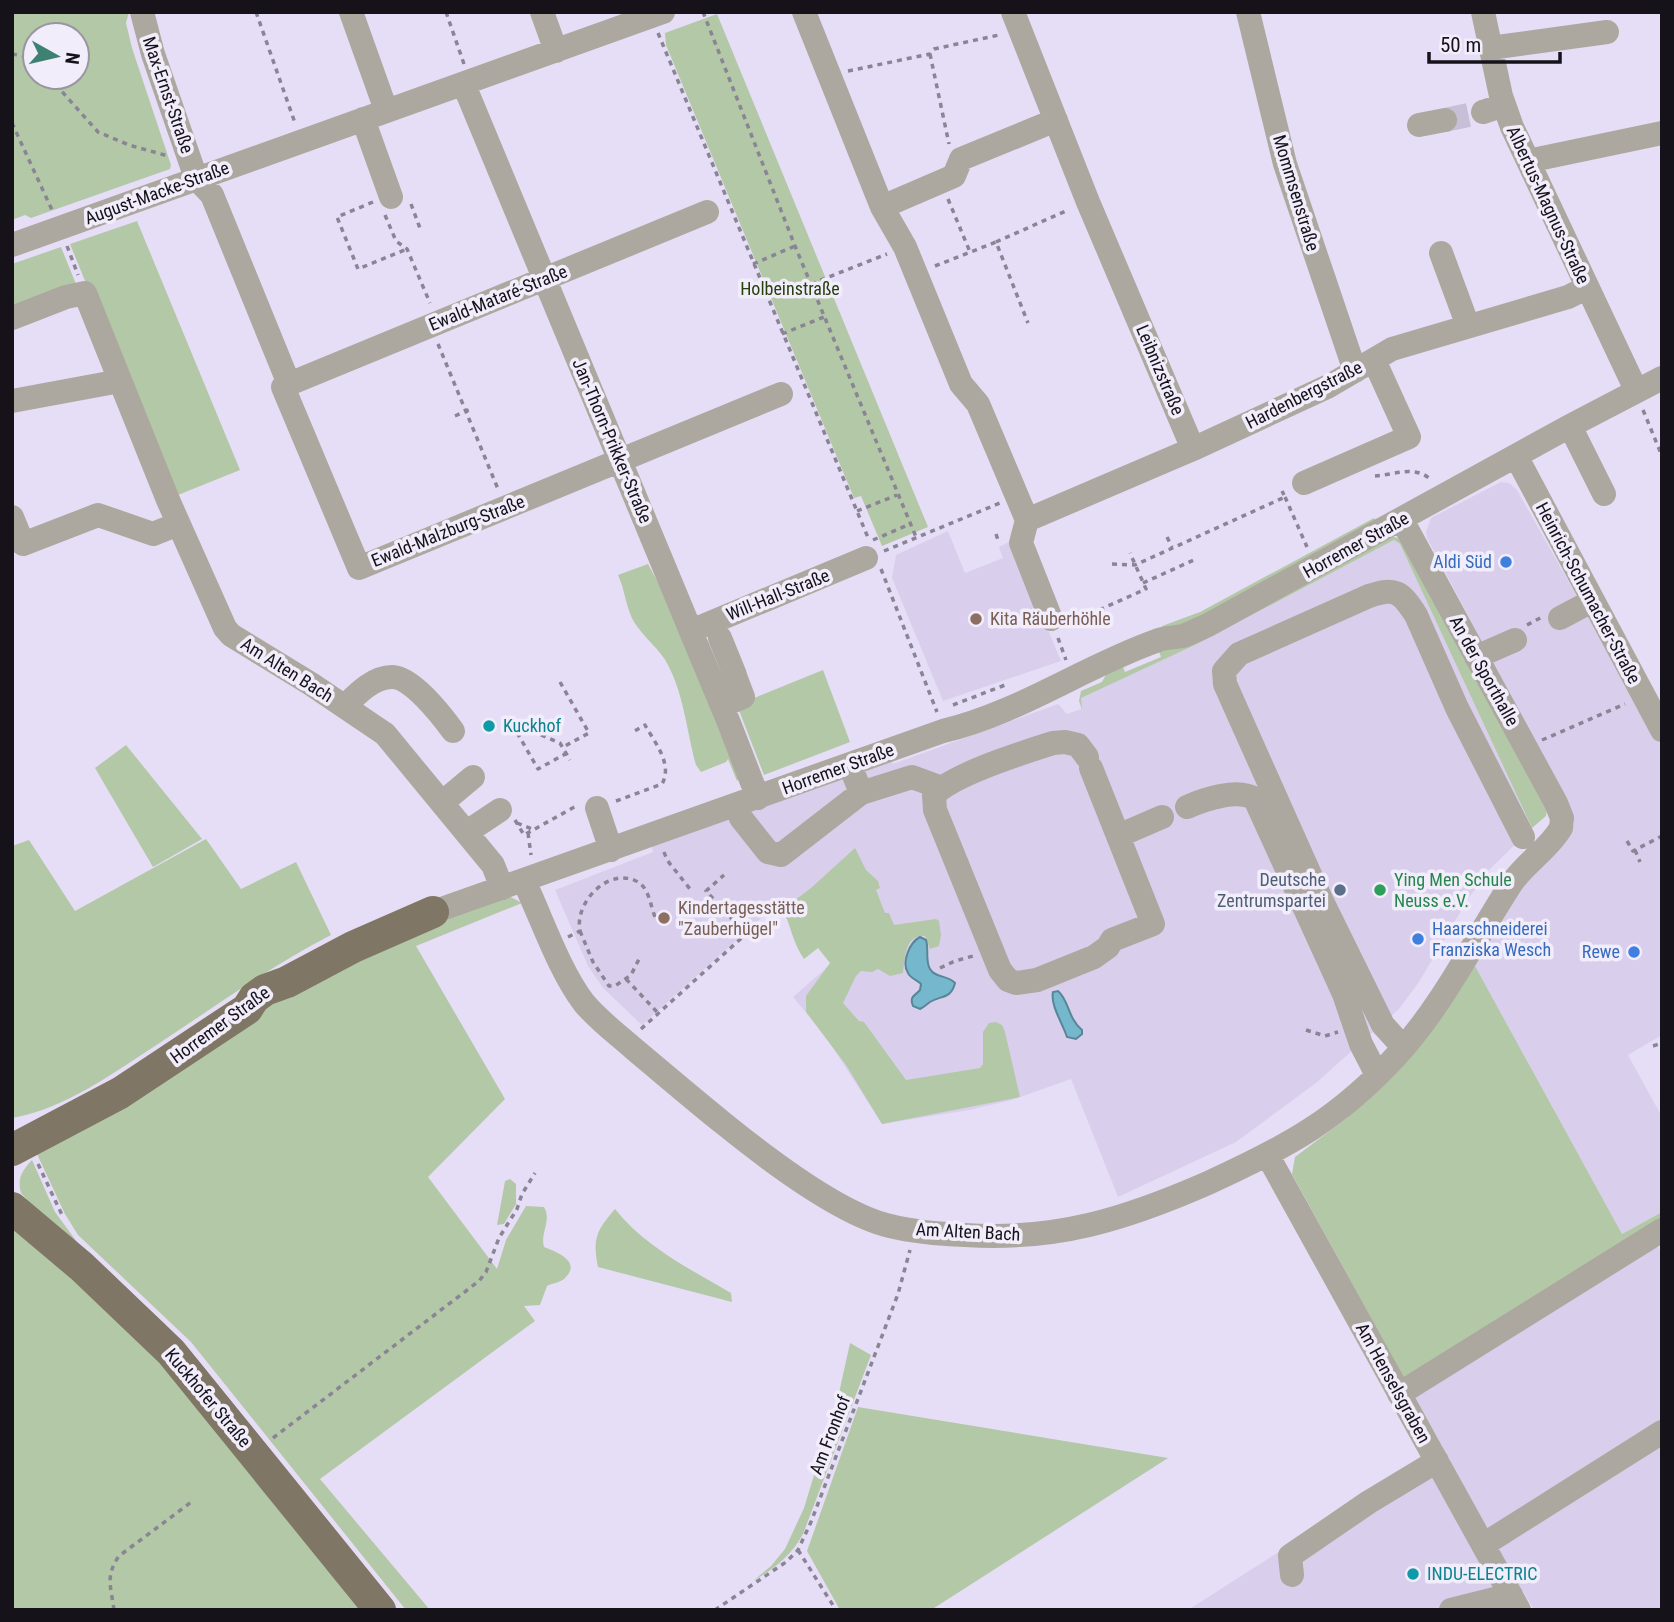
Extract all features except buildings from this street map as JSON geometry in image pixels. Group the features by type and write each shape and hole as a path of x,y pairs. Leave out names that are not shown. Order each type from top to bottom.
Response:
{"main road":[{"name":"Horremer Straße","path":"12,1150 129,1088 247,1009 265,990 433,912"},
{"name":"Kuckhofer Straße","path":"12,1208 82,1267 171,1352 380,1610"}],"street":[{"name":"Max-Ernst-Straße","path":"142,12 153,54 196,178"},
{"path":"351,12 386,110"},
{"path":"542,12 556,51"},
{"path":"804,12 882,207 905,247 961,384 978,404 1027,520 1021,543 1053,624"},
{"name":"Mommsenstraße","path":"1248,12 1284,164 1364,365 1409,437 1290,491"},
{"name":"Albertus-Magnus-Straße","path":"1483,12 1490,48 1493,109 1528,161 1636,390"},
{"name":"August-Macke-Straße","path":"12,245 657,15"},
{"name":"Leibnizstraße","path":"1016,21 1088,202 1194,449"},
{"path":"1490,48 1607,32"},
{"name":"Jan-Thorn-Prikker-Straße","path":"467,84 691,631 724,662 722,706 747,802 741,818 768,852 781,855 861,793"},
{"path":"362,119 384,202"},
{"path":"882,207 954,176 961,159 1056,120"},
{"path":"1419,125 1445,120"},
{"path":"1528,161 1662,132"},
{"name":"Ewald-Malzburg-Straße","path":"196,178 212,195 289,384 283,387 359,568 780,394"},
{"name":"Ewald-Mataré-Straße","path":"289,384 545,279 716,205"},
{"path":"1441,253 1468,326"},
{"name":"Hardenbergstraße","path":"1027,520 1194,449 1329,386 1392,349 1568,296 1586,288"},
{"path":"12,318 66,297 85,293"},
{"name":"Am Alten Bach","path":"85,293 178,524 219,618 231,635 385,734 493,865 520,876 574,988 586,1005 732,1130 804,1182 870,1220 913,1230 1008,1237 1084,1228 1142,1209 1268,1156 1306,1134 1336,1112 1404,1047 1443,995 1517,877 1553,839 1562,824"},
{"name":"Horremer Straße","path":"433,912 520,876 611,850 1024,704 1064,682 1158,639 1182,636 1208,625 1662,378"},
{"path":"12,401 120,381"},
{"path":"1570,426 1604,494"},
{"name":"Heinrich-Schumacher-Straße","path":"1516,456 1592,601 1642,706 1662,730"},
{"path":"12,517 23,544 97,515 153,534 178,524"},
{"name":"An der Sporthalle","path":"1402,520 1476,657 1535,754 1561,813 1562,824"},
{"name":"Will-Hall-Straße","path":"691,631 871,552"},
{"path":"1404,1047 1383,1025 1320,897 1225,684 1224,671 1239,654 1369,596 1387,590 1396,592 1416,615 1457,708 1522,837"},
{"path":"1560,618 1592,601"},
{"path":"1476,657 1515,640"},
{"path":"345,706 362,690 393,677 409,684 426,699 453,732"},
{"path":"1053,743 1078,745 1089,763 1153,924 1112,940 1108,947 1094,957 1026,983 1008,980 1002,974 934,810 934,795 942,788 964,776 1053,743"},
{"path":"850,765 861,793 912,777 942,788"},
{"path":"443,802 473,777"},
{"path":"1188,807 1199,802 1240,794 1255,799 1344,994 1361,1044 1377,1075"},
{"path":"597,808 611,850"},
{"path":"467,832 508,816"},
{"path":"1118,836 1162,817"},
{"name":"Am Henselsgraben","path":"1268,1156 1515,1602"},
{"path":"1399,1394 1662,1230"},
{"path":"1483,1545 1662,1432"},
{"path":"1292,1575 1290,1556 1369,1502 1437,1461"},
{"path":"1451,1610 1515,1602"}],"path":[{"path":"256,12 302,141"},
{"path":"446,12 467,84"},
{"path":"703,12 795,246 916,537"},
{"path":"657,15 716,205 753,264 857,512 943,731"},
{"path":"830,78 852,69 930,54 934,49 1016,21"},
{"path":"930,54 949,147 961,159"},
{"path":"61,91 97,132 168,156 196,178"},
{"path":"12,122 61,228 85,293"},
{"path":"941,181 970,252"},
{"path":"407,249 358,269 337,217 384,202 396,241 407,249 466,411 506,507"},
{"path":"916,274 1088,202"},
{"path":"996,242 1028,323"},
{"path":"753,264 795,246"},
{"path":"811,284 905,247"},
{"path":"782,334 824,317"},
{"path":"1636,390 1662,456"},
{"path":"455,416 473,408"},
{"path":"1370,474 1385,475 1413,470 1428,476 1432,484"},
{"path":"1112,564 1135,565 1247,514 1290,491 1308,550"},
{"path":"857,512 898,494"},
{"path":"871,552 916,537 1017,496"},
{"path":"1244,508 1247,514"},
{"path":"871,552 910,524"},
{"path":"1207,524 1210,531"},
{"path":"1167,537 1172,548"},
{"path":"1067,662 1053,624 1146,589 1130,553"},
{"path":"1143,583 1196,559"},
{"path":"1515,640 1521,628 1547,615 1560,618"},
{"path":"560,682 589,733 563,747"},
{"path":"1535,754 1642,706"},
{"path":"566,754 538,769 511,722 560,743 570,760"},
{"path":"597,808 662,784 667,776 667,767 645,725 633,732"},
{"path":"508,816 528,829 535,830"},
{"path":"520,876 528,833"},
{"path":"657,834 667,860 690,889"},
{"path":"1635,850 1662,835"},
{"path":"1627,841 1640,862"},
{"path":"627,1042 746,934 706,891 723,875"},
{"path":"640,957 631,975 615,986 609,986 593,962 580,931 580,916 587,898 602,886 619,879 637,881 656,919"},
{"path":"553,944 580,931"},
{"path":"940,968 992,949"},
{"path":"626,979 659,1014"},
{"path":"1306,1030 1325,1037 1333,1034"},
{"path":"1653,1046 1662,1043"},
{"path":"268,1442 479,1281 491,1263 499,1238 535,1173"},
{"name":"Am Fronhof","path":"715,1610 776,1571 798,1550 898,1294 909,1259 913,1230"},
{"path":"114,1610 109,1583 111,1567 119,1556 194,1500"},
{"path":"798,1550 836,1610"}],"shaded area":[{"path":"1501,482 1509,483 1517,490 1662,747 1662,1035 1628,1055 1662,1117 1662,1212 1622,1234 1475,966 1523,886 1571,835 1574,823 1538,747 1427,538 1426,532 1431,518"},
{"name":"Kita Räuberhöhle","path":"948,531 965,573 1003,558 999,547 1011,541 1061,661 943,701 892,578 896,555"},
{"path":"1394,540 1400,544 1532,828 1489,870 1470,896 1419,982 1399,1009 1316,1083 1236,1142 1118,1197 1071,1079 1012,1100 882,1124 824,1034 793,997 859,939 812,888 783,909 778,903 642,1025 603,988 588,966 555,890 653,852 652,846 891,760 893,764 1058,704 1067,714 1081,709 1080,698 1195,645"},
{"path":"1647,1230 1662,1253 1662,1610 1534,1610 1523,1591 1495,1610 1188,1610 1443,1447 1405,1380"}],"green space":[{"path":"12,12 129,12 126,23 132,48 171,165 170,169 31,218 25,215 12,220"},
{"name":"Holbeinstraße","path":"717,14 928,527 882,546 861,496 854,498 666,45 665,33"},
{"path":"137,221 240,470 173,497 70,244"},
{"path":"61,247 78,289 12,315 12,264"},
{"path":"1374,518 1376,521 1193,623 1163,628 1162,626 1200,612"},
{"path":"1392,536 1401,539 1547,808 1546,816 1532,828 1400,544 1394,540 1195,645 1081,698 1082,709 1079,701 1081,691 1102,682 1109,669 1121,662 1125,672 1161,657 1157,646"},
{"path":"648,564 661,588 739,778 737,781 728,759 701,772 696,765 682,701 673,677 665,660 631,617 618,575"},
{"path":"823,670 850,742 764,775 737,705"},
{"path":"126,745 202,839 153,867 95,768"},
{"path":"206,839 241,889 296,862 331,935 263,974 87,1089 50,1107 12,1118 12,846 29,840 75,911"},
{"path":"855,848 866,870 878,881 880,888 876,890 885,913 889,913 894,925 936,919 939,921 941,935 939,946 930,949 925,936 913,939 907,948 903,973 890,976 878,969 872,972 861,971 843,1003 859,1021 864,1022 906,1080 980,1068 983,1064 983,1032 989,1023 1002,1025 1020,1097 882,1124 846,1065 806,1012 806,996 830,963 818,948 804,959 783,909"},
{"path":"509,896 522,903 416,946 505,1099 428,1177 497,1269 506,1240 526,1206 544,1207 547,1217 544,1247 566,1258 571,1268 564,1279 547,1286 540,1305 524,1306 535,1321 320,1479 430,1610 406,1610 191,1342 78,1235 65,1214 37,1154 257,1011 393,938"},
{"path":"1475,966 1622,1234 1662,1212 1662,1220 1405,1380 1292,1174 1295,1157 1347,1118"},
{"path":"32,1160 55,1212 80,1246 164,1323 197,1359 398,1610 390,1610 21,1193 21,1175"},
{"path":"510,1179 516,1184 516,1204 504,1224 497,1225 505,1181"},
{"path":"615,1209 654,1246 731,1293 732,1302 598,1267 596,1241 604,1223"},
{"path":"12,1228 146,1339 368,1610 12,1610"},
{"path":"850,1343 871,1355 803,1534 781,1561 753,1581 771,1566 785,1549 804,1508 839,1393"},
{"path":"858,1407 1168,1458 931,1610 840,1610 807,1551"}],"water":[{"path":"920,937 926,940 930,969 955,983 948,994 920,1009 913,1006 912,1000 921,984 909,975 906,958 910,948"},
{"path":"1058,991 1077,1026 1082,1030 1082,1034 1076,1039 1067,1037 1055,1009 1053,992"}],"tunnel":[{"path":"1445,120 1483,112"}],"place":[{"name":"Aldi Süd","path":"1506,562"},
{"name":"Kita Räuberhöhle","path":"976,619"},
{"name":"Kuckhof","path":"489,726"},
{"name":"Deutsche Zentrumspartei","path":"1340,890"},
{"name":"Ying Men Schule Neuss e.V.","path":"1380,890"},
{"name":"Kindertagesstätte \"Zauberhügel\"","path":"664,918"},
{"name":"Haarschneiderei Franziska Wesch","path":"1418,939"},
{"name":"Rewe","path":"1634,952"},
{"name":"INDU-ELECTRIC","path":"1413,1574"}]}
